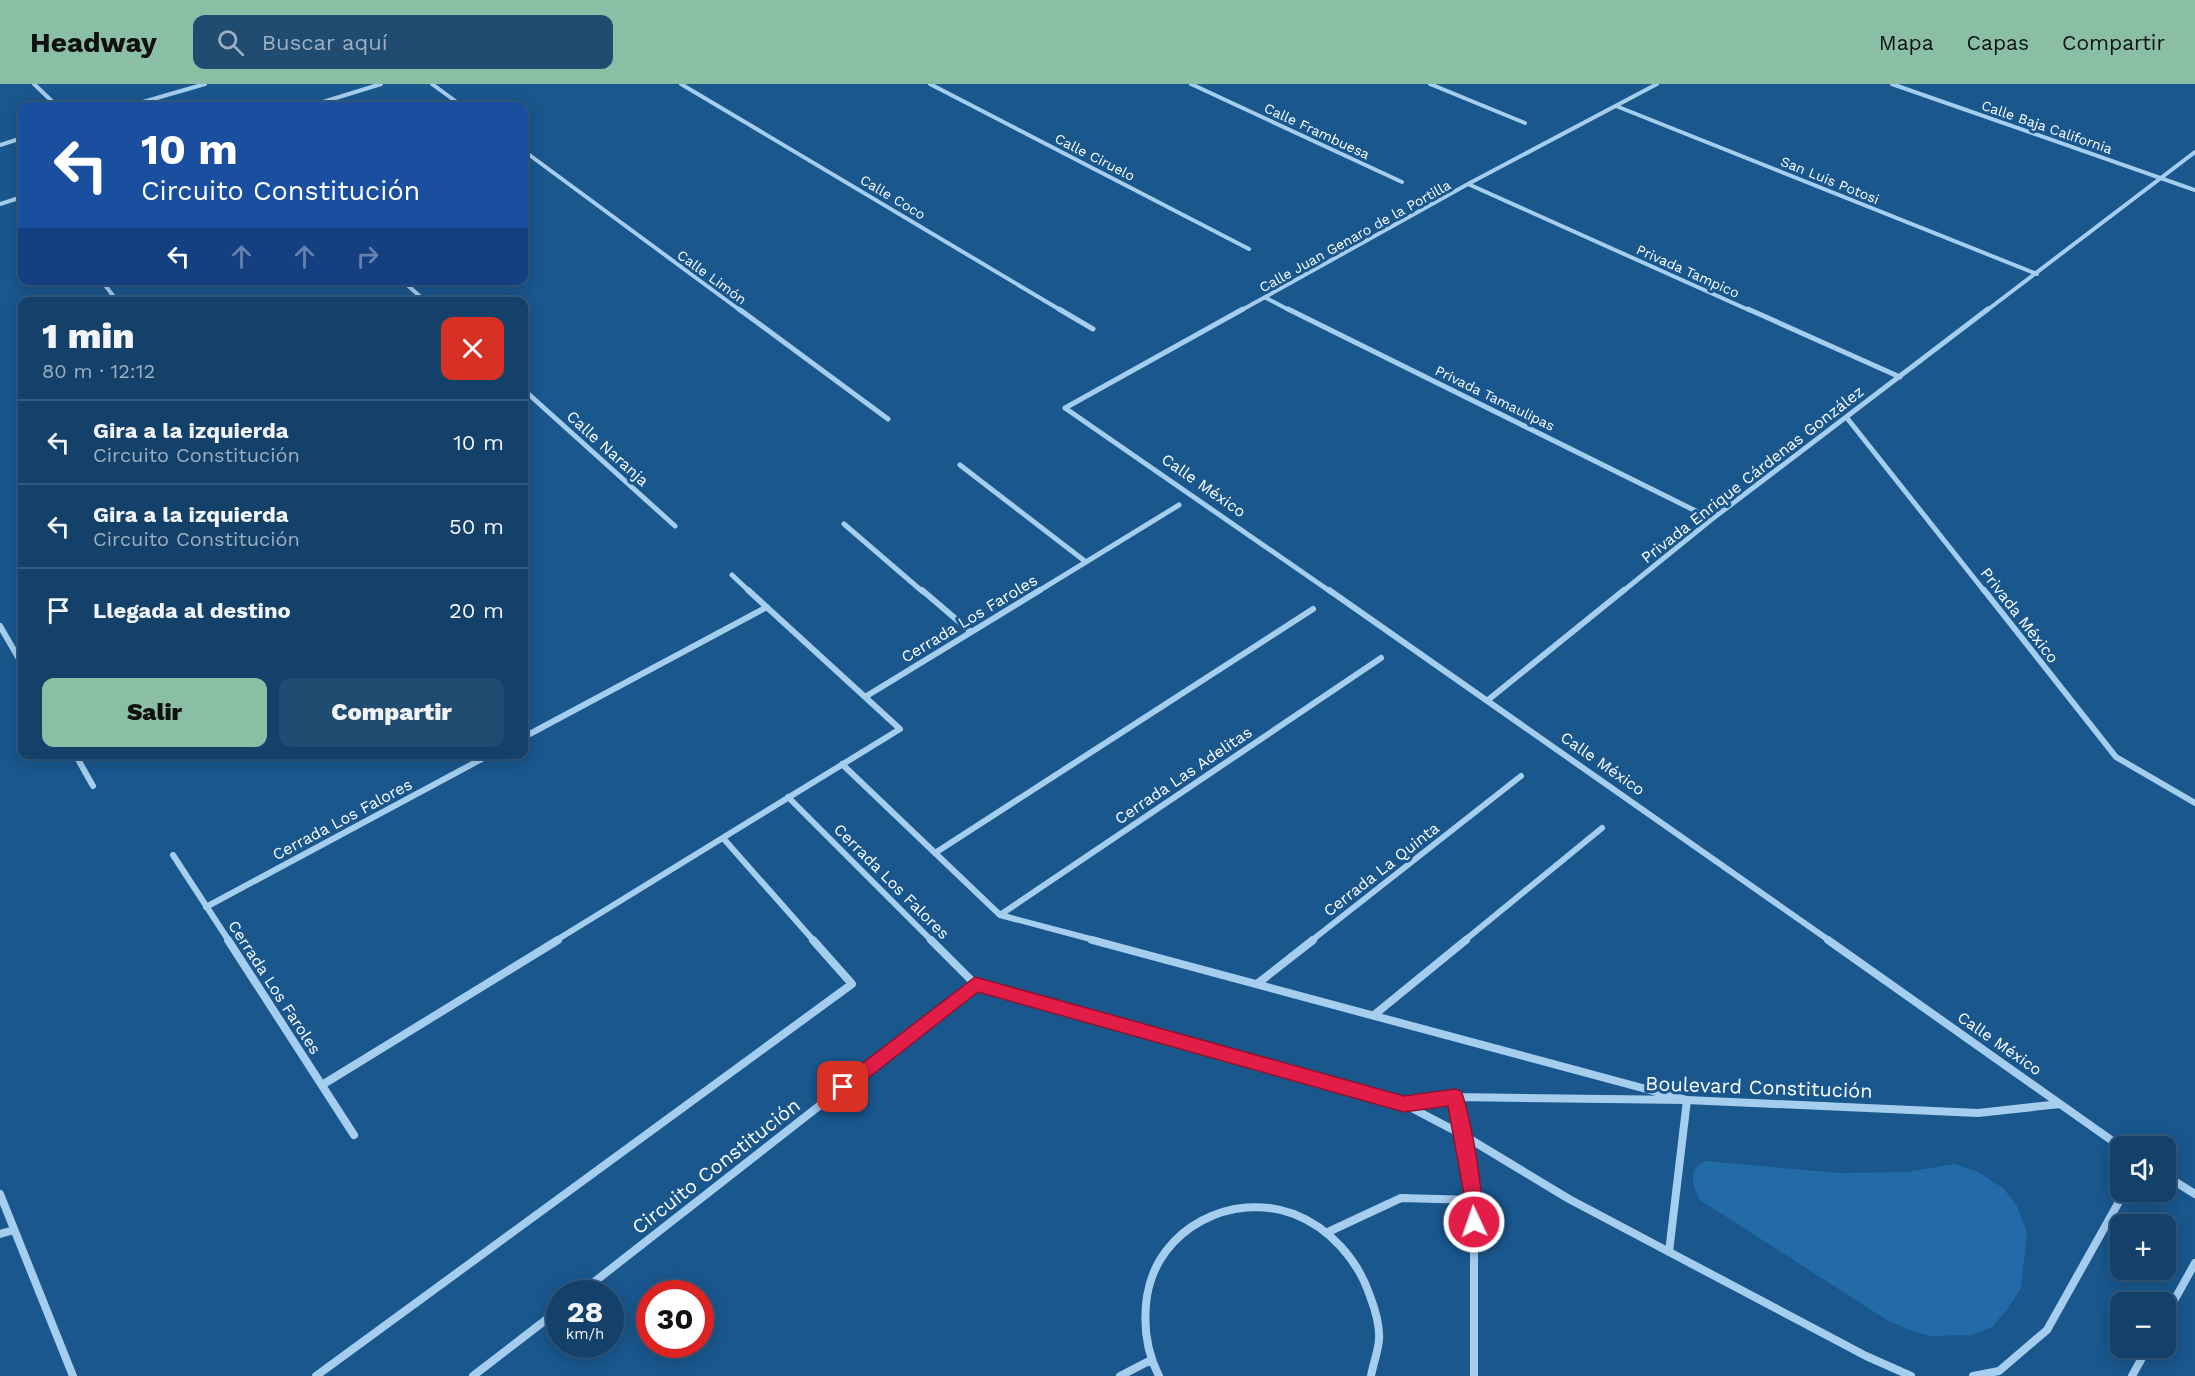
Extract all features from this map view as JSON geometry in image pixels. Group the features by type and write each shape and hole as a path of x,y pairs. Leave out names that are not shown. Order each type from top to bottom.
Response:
{"street":[{"path":"34,84 53,102"},
{"path":"143,102 205,84"},
{"path":"323,102 381,84"},
{"path":"432,84 457,102"},
{"name":"Calle Coco","path":"681,84 1094,329"},
{"name":"Calle Ciruelo","path":"930,84 1250,249"},
{"name":"Calle Frambuesa","path":"1191,84 1402,182"},
{"path":"1430,84 1525,123"},
{"name":"Calle Juan Genaro de la Portilla","path":"1065,408 1468,184 1657,84"},
{"name":"Calle Baja California","path":"1892,84 2195,190"},
{"name":"San Luis Potosi","path":"1616,106 2037,274"},
{"path":"0,145 18,139"},
{"name":"Privada Enrique Cárdenas González","path":"1488,700 1712,519 2195,152"},
{"name":"Calle Limón","path":"528,154 888,419"},
{"name":"Privada Tampico","path":"1468,184 1900,377"},
{"path":"0,204 18,198"},
{"path":"105,285 114,297"},
{"path":"407,285 421,297"},
{"name":"Privada Tamaulipas","path":"1266,298 1712,519"},
{"name":"Calle Naranja","path":"528,394 675,526"},
{"name":"Calle México","path":"1065,408 1488,700 2110,1139"},
{"name":"Privada México","path":"1847,418 2116,758 2195,803"},
{"path":"960,465 1086,562"},
{"name":"Cerrada Los Faroles","path":"866,697 1179,505"},
{"name":"Cerrada Los Faroles","path":"844,524 971,632"},
{"path":"322,1085 900,729 732,575"},
{"path":"528,735 767,607"},
{"path":"935,853 1313,609"},
{"path":"0,626 18,657"},
{"name":"Cerrada Las Adelitas","path":"1000,915 1381,658"},
{"path":"78,759 93,786"},
{"name":"Cerrada Los Falores","path":"206,907 482,759"},
{"path":"842,764 1000,915 1687,1100 1669,1252"},
{"name":"Cerrada La Quinta","path":"1257,984 1521,776"},
{"name":"Cerrada Los Falores","path":"789,797 975,984"},
{"path":"1374,1016 1602,828"},
{"path":"316,1376 852,984 723,838"},
{"name":"Cerrada Los Faroles","path":"173,855 354,1134"},
{"path":"975,984 1404,1104 1463,1135 1569,1199 1866,1356 1911,1376"},
{"name":"Circuito Constitución","path":"597,1280 975,984"},
{"path":"1404,1104 1455,1097 1474,1200 1474,1376"},
{"name":"Boulevard Constitución","path":"1455,1097 1687,1100 1978,1113 2061,1104"},
{"path":"2176,1182 2195,1194"},
{"path":"0,1194 73,1376"},
{"path":"1328,1232 1401,1198 1474,1200"},
{"path":"1973,1376 1999,1371 2047,1330 2119,1202"},
{"path":"1159,1376 1150,1360 1144,1321 1149,1283 1166,1250 1191,1224 1224,1210 1259,1206 1295,1213 1328,1232 1355,1262 1372,1298 1379,1338 1371,1376"},
{"path":"0,1234 14,1230"},
{"path":"2176,1297 2195,1263"},
{"path":"473,1376 546,1320"},
{"path":"2132,1376 2142,1358"},
{"path":"1120,1376 1150,1360"}],"shaded area":[{"path":"1706,1161 1839,1173 1907,1172 1955,1164 1978,1172 2003,1188 2017,1206 2027,1233 2021,1288 1992,1327 1972,1335 1931,1336 1909,1330 1887,1320 1700,1200 1693,1178 1696,1168"}],"route":[{"path":"843,1087 975,984 1404,1104 1455,1097 1474,1200 1474,1222"}]}
